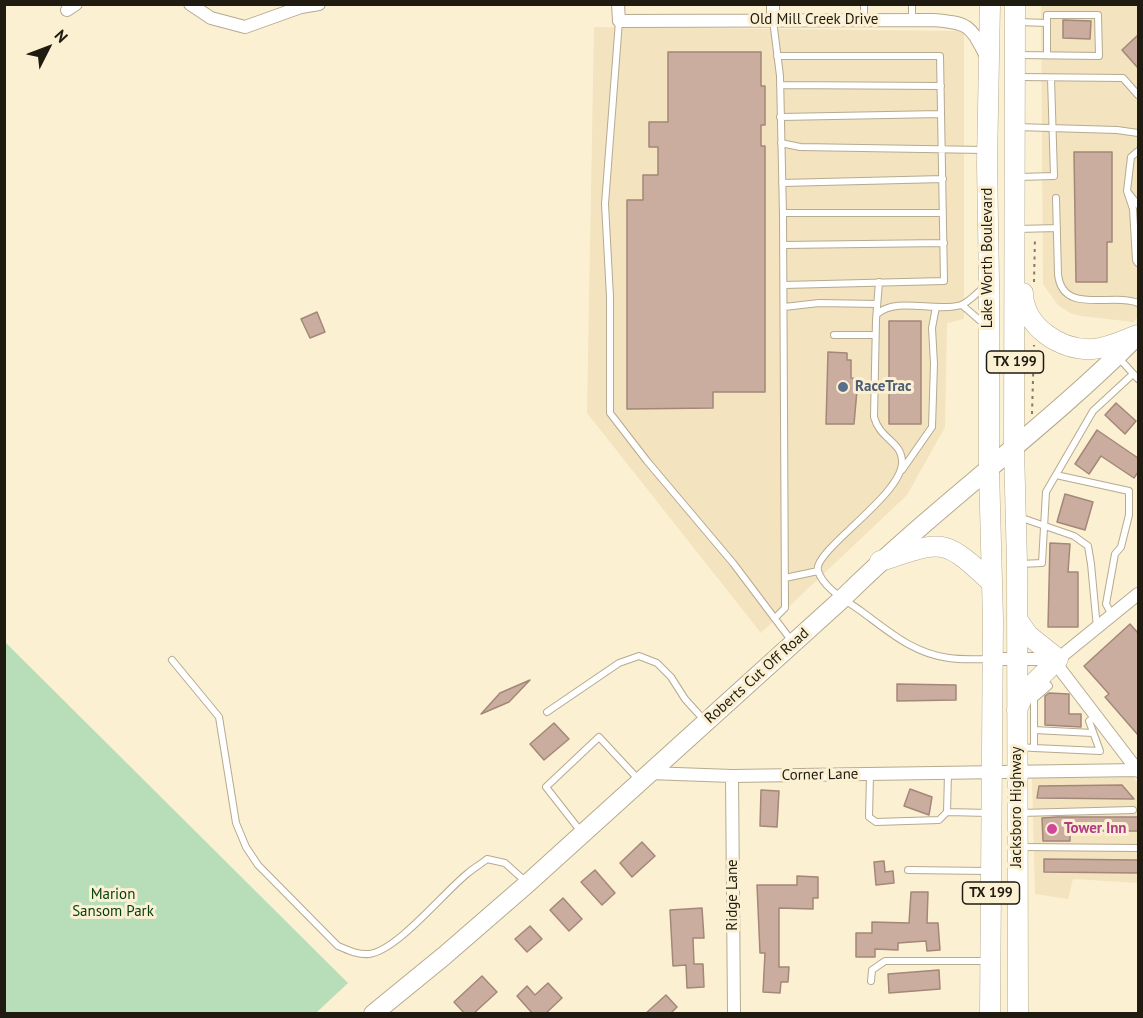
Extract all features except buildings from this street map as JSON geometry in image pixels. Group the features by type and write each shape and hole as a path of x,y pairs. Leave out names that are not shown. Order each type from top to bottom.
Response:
{"main road":[{"name":"Lake Worth Boulevard","path":"990,4 987,150 989,469 993,620"},
{"name":"Lake Worth Boulevard","path":"1015,13 1014,449 1017,610"},
{"path":"1016,276 1023,288 1023,303 1028,315 1036,327 1046,335 1068,344 1094,349 1138,335"},
{"path":"880,561 928,546 940,545 963,555 992,583"},
{"path":"1016,712 1024,693 1058,659 1028,635 1017,610"},
{"name":"Jacksboro Highway","path":"1017,610 1016,712 1025,747 1016,772 1018,1014"},
{"name":"Jacksboro Highway","path":"990,1014 993,620"}],"street":[{"path":"190,4 210,18 245,27 301,7 319,4"},
{"path":"618,4 619,21"},
{"path":"773,4 773,20"},
{"name":"Old Mill Creek Drive","path":"619,21 954,21 972,29 989,61"},
{"name":"Roberts Cut Off Road","path":"373,1014 527,884 794,643 880,561 1014,449 1118,356 1138,335"},
{"path":"992,659 1058,659 1138,594"},
{"path":"1058,659 1060,669 1138,771"},
{"name":"Corner Lane","path":"644,777 1138,771"},
{"name":"Ridge Lane","path":"732,776 734,1014"}],"lane":[{"path":"864,4 864,20"},
{"path":"912,4 912,20"},
{"path":"1015,13 1047,23"},
{"path":"1015,54 1047,56 1099,56 1098,15 1047,15 1047,56"},
{"path":"773,20 780,85 783,213 785,578 785,609 775,618"},
{"path":"619,21 605,204 610,297 610,413 647,461 733,563 794,643"},
{"path":"777,57 940,56 941,86 944,281 784,285"},
{"path":"1015,77 1123,78 1138,95"},
{"path":"1015,177 1054,176 1051,78"},
{"path":"780,85 941,86"},
{"path":"780,117 941,114"},
{"path":"1016,127 1117,130 1138,133"},
{"path":"781,143 800,147 987,150"},
{"path":"1137,155 1131,157 1127,191 1133,209 1136,260 1138,262"},
{"path":"782,183 943,179"},
{"path":"1127,191 1138,205"},
{"path":"1056,198 1058,274 1063,291 1088,301 1125,300 1138,303"},
{"path":"783,213 943,213"},
{"path":"1015,229 1056,228"},
{"path":"783,245 944,243"},
{"path":"879,282 875,334 874,417 877,428 898,446 902,463 895,480"},
{"path":"876,315 882,310 897,306 936,307 962,304 989,283"},
{"path":"784,307 819,303 877,304"},
{"path":"962,304 988,327"},
{"path":"936,307 932,328 934,364 932,428 874,506 817,563 818,571 842,599 889,634 910,646 948,658 992,659"},
{"path":"834,335 875,334"},
{"path":"1017,564 1042,563 1046,492 1094,411 1136,377 1118,356"},
{"path":"1056,475 1129,491 1129,515 1121,547 1115,554 1107,595 1106,604 1112,615"},
{"path":"1016,516 1074,536 1088,546 1096,628"},
{"path":"785,578 818,571"},
{"path":"547,712 619,663 639,656 657,663 671,677 684,699 705,722"},
{"path":"172,660 219,717 236,823 246,847 258,865 338,946 353,953 371,954 389,945 431,910 468,873 487,859 504,863 527,884"},
{"path":"1040,677 1049,686 1035,699 1034,730 1025,747 1100,751 1089,721 1096,716"},
{"path":"1034,730 1093,733"},
{"path":"583,833 546,787 599,737 644,777"},
{"path":"1096,741 1113,738"},
{"path":"947,812 948,773"},
{"path":"870,774 869,818 876,822 939,819 947,812 991,813"},
{"path":"1016,813 1133,810"},
{"path":"1017,848 1138,848"},
{"path":"908,870 991,871"},
{"path":"871,981 872,970 885,961 991,961"}],"path":[{"path":"1034,288 1035,228"},
{"path":"1032,416 1033,347 1037,337"}],"shaded area":[{"path":"1041,5 1138,5 1138,317 1133,322 1070,313 1058,305 1043,284"},
{"path":"594,27 964,31 964,319 947,323 945,427 907,495 761,633 587,413"},
{"name":"Tower Inn","path":"1133,777 1138,784 1138,883 1073,879 1068,899 1035,894 1032,778"}],"green space":[{"name":"Marion Sansom Park","path":"5,642 348,983 316,1013 5,1013"}],"place":[{"name":"RaceTrac","path":"843,387"},
{"name":"Tower Inn","path":"1052,829"}]}
